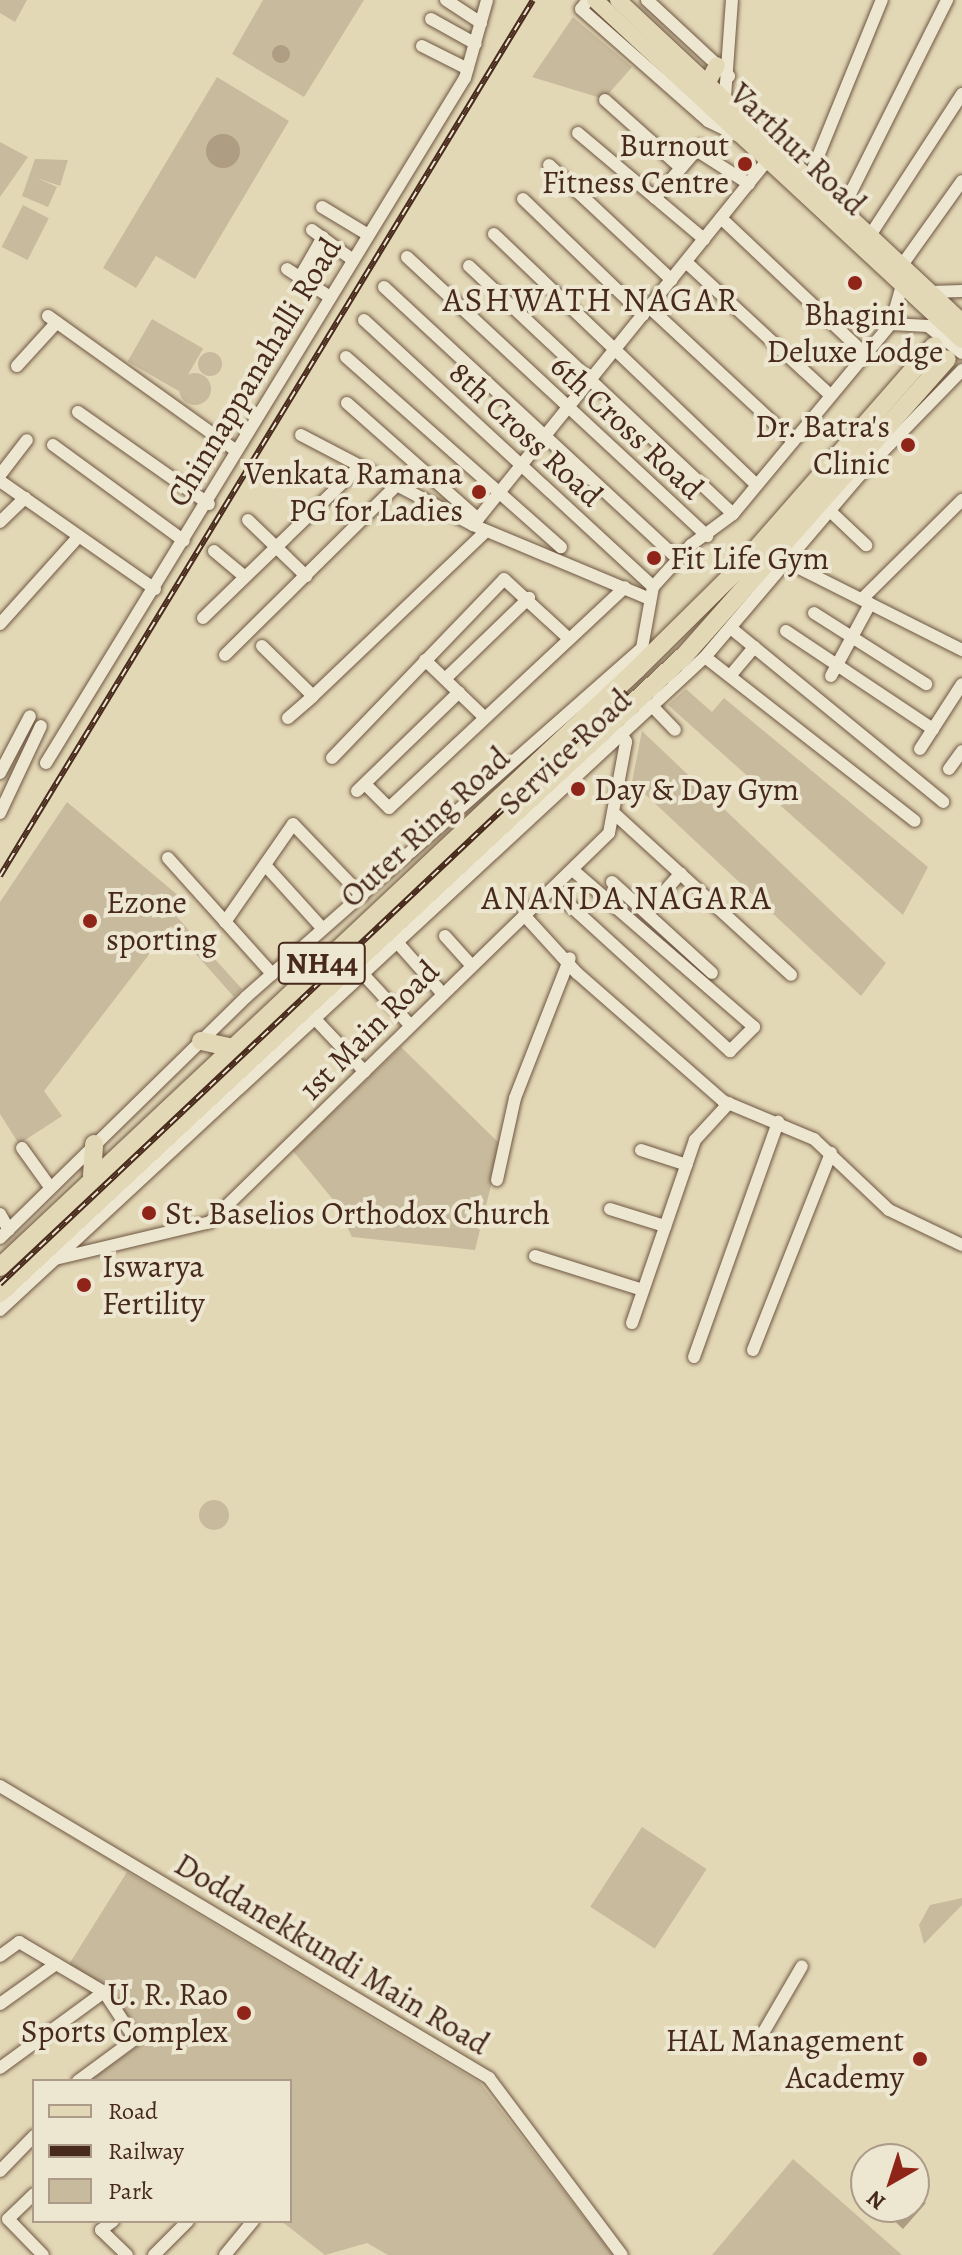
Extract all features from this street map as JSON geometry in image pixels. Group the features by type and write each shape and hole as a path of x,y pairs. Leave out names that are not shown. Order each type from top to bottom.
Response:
{"highway":[{"name":"NH44","path":"644,654 954,361"},
{"name":"NH44","path":"616,728 763,575 954,361"},
{"name":"Outer Ring Road","path":"0,1267 92,1175 644,654"},
{"name":"Outer Ring Road","path":"0,1293 616,728"},
{"path":"201,1041 230,1047"},
{"path":"92,1175 94,1144"}],"main road":[{"name":"Varthur Road","path":"618,0 810,176 962,322"},
{"name":"Varthur Road","path":"589,4 769,158 962,340"},
{"path":"708,82 723,70"}],"street":[{"path":"446,0 481,23"},
{"name":"Chinnappanahalli Road","path":"46,763 209,504 234,449 468,69 487,0"},
{"path":"647,0 723,70"},
{"path":"725,97 723,70 732,0"},
{"path":"810,176 882,0"},
{"path":"843,208 947,0"},
{"path":"431,19 476,44"},
{"path":"422,46 468,69"},
{"path":"871,234 962,94"},
{"path":"605,100 681,168"},
{"path":"578,133 704,239"},
{"path":"655,198 698,148 749,184"},
{"path":"288,718 479,525 499,494 769,158"},
{"path":"549,165 672,280"},
{"path":"902,265 962,181"},
{"path":"523,199 793,441"},
{"path":"322,207 367,234"},
{"path":"721,218 864,353"},
{"path":"300,277 317,233 353,260"},
{"path":"494,234 756,484"},
{"name":"6th Cross Road","path":"407,257 707,536"},
{"path":"686,262 830,395"},
{"path":"469,266 733,514"},
{"path":"287,269 330,297"},
{"path":"644,654 651,593 678,559 733,514 891,324 902,285"},
{"path":"384,287 678,559"},
{"path":"931,292 962,295"},
{"path":"17,366 52,319 234,449"},
{"name":"8th Cross Road","path":"364,320 522,465 651,593"},
{"path":"891,324 928,326 954,361"},
{"path":"346,357 561,547"},
{"name":"Service Road","path":"0,1310 316,1020 616,728 652,706 705,657 789,563 954,361"},
{"path":"347,403 479,525"},
{"path":"78,412 209,504"},
{"path":"301,435 395,487 479,525 625,587 651,593"},
{"path":"0,475 27,440"},
{"path":"53,445 184,541"},
{"path":"203,618 359,467"},
{"path":"0,481 155,589"},
{"path":"225,655 395,487"},
{"path":"0,522 25,498"},
{"path":"835,671 856,637 866,602 962,500"},
{"path":"830,511 866,545"},
{"path":"248,520 306,576"},
{"path":"0,624 78,537"},
{"path":"214,551 245,577"},
{"path":"789,563 962,650"},
{"path":"332,758 504,579 529,598 566,636"},
{"path":"459,692 361,788 389,808 566,636 625,587"},
{"path":"445,679 529,598"},
{"path":"814,613 926,684"},
{"path":"732,629 943,802"},
{"path":"786,631 835,671 933,729"},
{"path":"262,646 313,696"},
{"path":"730,676 754,647"},
{"name":"Service Road","path":"4,1234 272,974 644,654"},
{"path":"705,657 915,821"},
{"path":"425,660 483,716"},
{"path":"920,749 962,684"},
{"path":"652,706 675,730"},
{"path":"0,773 30,716"},
{"path":"0,813 41,726"},
{"path":"616,728 626,742 616,815 791,975"},
{"path":"949,769 962,751"},
{"name":"1st Main Road","path":"51,1260 210,1222 442,993 573,870 616,815"},
{"path":"225,922 293,824 362,896"},
{"path":"168,858 272,974"},
{"path":"265,865 323,929"},
{"path":"552,889 730,1051 754,1027 573,870"},
{"path":"646,912 681,873"},
{"path":"612,882 712,973"},
{"path":"584,919 603,898"},
{"path":"524,915 570,958 577,973 729,1103 778,1122 831,1153 889,1210 962,1245"},
{"path":"445,936 471,965"},
{"path":"396,941 442,993"},
{"path":"497,1180 515,1098 570,958"},
{"path":"362,973 410,1025"},
{"path":"316,1020 365,1072"},
{"path":"632,1323 695,1140 729,1103"},
{"path":"694,1357 778,1122"},
{"path":"22,1148 50,1187"},
{"path":"641,1150 687,1165"},
{"path":"753,1350 831,1153"},
{"path":"610,1209 665,1226"},
{"path":"0,1214 4,1234"},
{"path":"535,1256 643,1290"},
{"name":"Doddanekkundi Main Road","path":"0,1786 489,2078 622,2255"},
{"path":"0,1956 19,1942 104,1992 135,2039 81,2079"},
{"path":"0,2004 56,1964"},
{"path":"756,2045 802,1966"},
{"path":"0,2068 104,1992"},
{"path":"0,2171 32,2138"},
{"path":"32,2196 8,2219 43,2255"},
{"path":"111,2223 103,2232 127,2255"},
{"path":"154,2255 186,2223"},
{"path":"225,2255 251,2223"}],"green space":[{"path":"0,0 27,0 15,22 0,13"},
{"path":"263,0 364,0 304,97 232,54"},
{"path":"573,17 632,67 604,99 532,77"},
{"path":"217,77 289,121 195,279 156,256 136,288 103,268"},
{"path":"0,142 28,157 0,197"},
{"path":"35,159 68,160 60,186 37,178 57,187 48,207 22,196"},
{"path":"23,205 49,218 28,260 2,247"},
{"path":"152,319 203,348 179,391 128,361"},
{"path":"210,352 218,356 222,364 218,372 210,376 202,372 198,364 202,356"},
{"path":"195,373 206,378 211,389 206,400 195,405 184,400 179,389 184,378"},
{"path":"686,689 712,712 724,698 928,867 903,915 668,705"},
{"path":"642,731 886,963 861,996 632,782"},
{"name":"Ezone sporting","path":"67,802 186,902 177,917 242,989 234,997 171,926 44,1091 62,1116 19,1144 0,1114 0,902"},
{"path":"401,1047 501,1145 475,1250 352,1237 335,1202 293,1151"},
{"path":"214,1500 225,1504 229,1515 225,1526 214,1530 203,1526 199,1515 203,1504"},
{"path":"642,1827 707,1869 655,1949 590,1907"},
{"path":"127,1872 480,2083 613,2255 388,2255 367,2243 325,2255 284,2223 292,2223 292,2079 92,2079 145,2041 104,1985 68,1966"},
{"path":"962,1898 962,1905 924,1944 919,1925 930,1905"},
{"path":"793,2159 850,2209 850,2223 866,2223 902,2255 712,2255"}],"shaded area":[{"path":"277,45 285,45 290,54 288,61 277,63 272,58 272,50"},
{"path":"223,134 235,139 240,151 235,163 223,168 211,163 206,151 211,139"}],"railway":[{"path":"0,876 533,0"},
{"path":"0,1284 627,692"}],"place":[{"name":"Burnout Fitness Centre","path":"745,164"},
{"name":"Bhagini Deluxe Lodge","path":"855,283"},
{"name":"Dr. Batra's Clinic","path":"908,445"},
{"name":"Venkata Ramana PG for Ladies","path":"479,492"},
{"name":"Fit Life Gym","path":"654,558"},
{"name":"Day & Day Gym","path":"578,789"},
{"name":"Ezone sporting","path":"90,921"},
{"name":"St. Baselios Orthodox Church","path":"149,1213"},
{"name":"Iswarya Fertility","path":"84,1285"},
{"name":"U. R. Rao Sports Complex","path":"244,2013"},
{"name":"HAL Management Academy","path":"920,2059"}],"district":[{"name":"ASHWATH NAGAR","path":"591,300"},
{"name":"ANANDA NAGARA","path":"627,898"}]}
